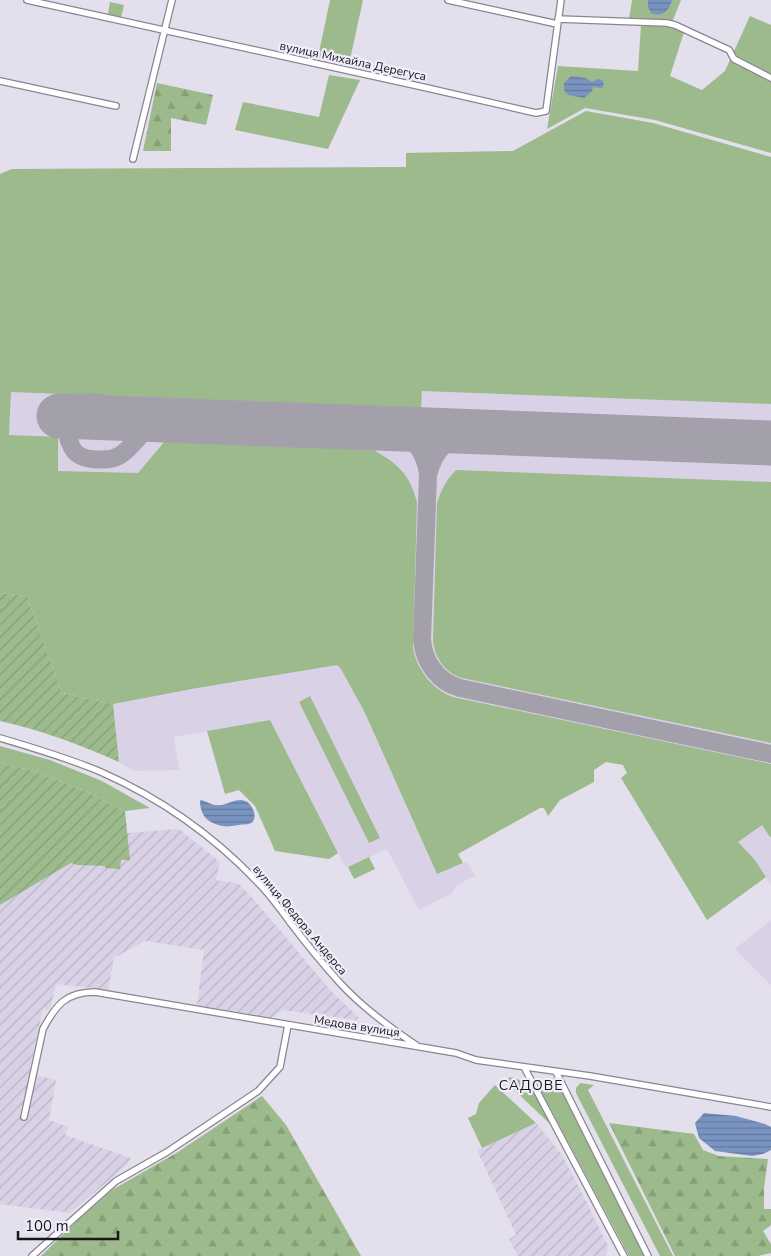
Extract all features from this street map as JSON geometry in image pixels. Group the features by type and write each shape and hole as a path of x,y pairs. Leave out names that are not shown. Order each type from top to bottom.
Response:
{"street":[{"name":"вулиця Михайла Дерегуса","path":"27,0 536,113 546,111 558,21"},
{"path":"133,159 172,0"},
{"path":"448,0 558,21 667,23 729,50 734,59 771,78"},
{"path":"558,21 561,0"},
{"path":"0,82 116,106"},
{"name":"вулиця Федора Андерса","path":"0,738 60,756 101,772 171,810 203,833 232,857 264,889 314,953 359,1003 390,1028 418,1046"},
{"name":"Медова вулиця","path":"24,1117 43,1030 49,1019 64,1000 76,994 95,992 418,1046 456,1053 476,1060 590,1076 771,1107"},
{"path":"32,1256 116,1181 167,1152 258,1091 280,1067 288,1025"},
{"path":"524,1067 624,1256"},
{"path":"556,1072 648,1256"}],"shaded area":[{"path":"586,111 653,123 771,157 771,886 755,860 737,842 697,779 364,712 437,874 467,862 475,876 457,885 452,893 419,910 387,849 346,868 270,720 174,737 179,770 133,771 119,762 113,705 27,596 0,593 0,174 12,169 406,167 406,153 513,151","holes":["310,697 379,837 369,843 299,702"]},
{"path":"179,829 220,862 216,880 239,884 331,991 359,1018 357,1020 283,1010 271,1018 197,1005 204,950 145,941 114,958 108,990 56,984 50,1010 43,1009 29,1074 56,1080 49,1120 68,1127 65,1135 131,1158 126,1166 70,1213 0,1204 0,905 71,863 105,866 121,860 129,860 127,833"},
{"path":"771,920 771,985 735,949"},
{"path":"536,1123 562,1155 608,1246 606,1256 518,1256 509,1239 516,1235 477,1150"}],"green space":[{"path":"330,0 363,0 349,64 318,57"},
{"path":"632,0 681,0 673,20 629,19"},
{"path":"110,2 124,5 121,17 108,14"},
{"path":"750,16 771,25 771,153 655,120 585,108 547,129 558,66 638,71 641,24 666,25 684,32 670,76 702,90 725,71"},
{"path":"329,75 360,80 328,149 235,130 243,102 319,117"},
{"path":"157,83 213,95 206,125 171,118 171,151 143,151"},
{"path":"586,111 653,123 771,157 771,404 422,391 421,408 11,392 9,435 58,437 58,471 138,473 165,441 372,449 389,460 406,476 417,502 413,649 418,665 432,684 445,694 453,697 771,764 771,836 762,825 738,842 755,860 766,877 707,920 621,778 627,773 623,765 606,762 594,770 594,782 560,800 548,816 544,808 540,808 458,854 463,863 437,874 364,711 337,665 113,704 62,693 27,596 0,593 0,174 12,169 406,167 406,153 513,151"},
{"path":"456,470 771,482 771,743 462,678 446,669 436,653 433,641 437,503 444,485"},
{"path":"0,593 27,596 62,693 113,704 119,762 61,739 0,721"},
{"path":"310,696 380,838 369,843 299,702"},
{"path":"270,720 338,853 329,859 275,851 255,806 239,790 225,794 207,731"},
{"path":"0,746 50,760 102,781 150,808 125,811 85,791 31,770 0,763"},
{"path":"0,763 31,770 85,791 125,811 130,860 121,860 120,869 71,863 0,905"},
{"path":"369,857 375,869 354,879 348,867"},
{"path":"512,1077 527,1083 533,1088 566,1150 551,1125 507,1083 508,1078"},
{"path":"555,1078 644,1256 629,1256 541,1091 544,1081"},
{"path":"580,1083 594,1085 588,1090 673,1256 660,1256 576,1093 576,1088"},
{"path":"495,1085 536,1123 482,1148 468,1118 476,1114 479,1103"},
{"path":"262,1096 286,1125 361,1256 41,1256 112,1190 178,1152"},
{"path":"609,1123 694,1134 703,1150 719,1156 768,1159 764,1188 764,1209 771,1209 771,1225 763,1231 771,1244 771,1253 758,1256 675,1256"}],"water":[{"path":"648,0 672,0 667,10 658,15 651,13 648,7"},
{"path":"571,76 586,78 592,82 598,79 604,83 602,88 593,87 592,91 584,98 568,95 564,90 564,83"},
{"path":"201,800 216,805 239,800 248,802 254,814 253,821 248,824 225,826 209,821 204,816 200,807"},
{"path":"704,1113 736,1116 771,1127 771,1150 752,1156 715,1151 699,1138 695,1123"}],"taxiway":[{"path":"136,418 124,415 102,403 86,403 74,410 70,416 67,429 70,443 76,453 82,457 102,460 114,458 129,448 145,431 160,424 178,420"},
{"path":"370,427 390,429 405,435 417,446 427,467 422,640 429,663 433,670 445,681 460,688 771,754"},
{"path":"428,475 435,457 445,444 459,436 478,432"}],"runway":[{"path":"59,416 771,443"}],"district":[{"name":"САДОВЕ","path":"531,1085"}]}
